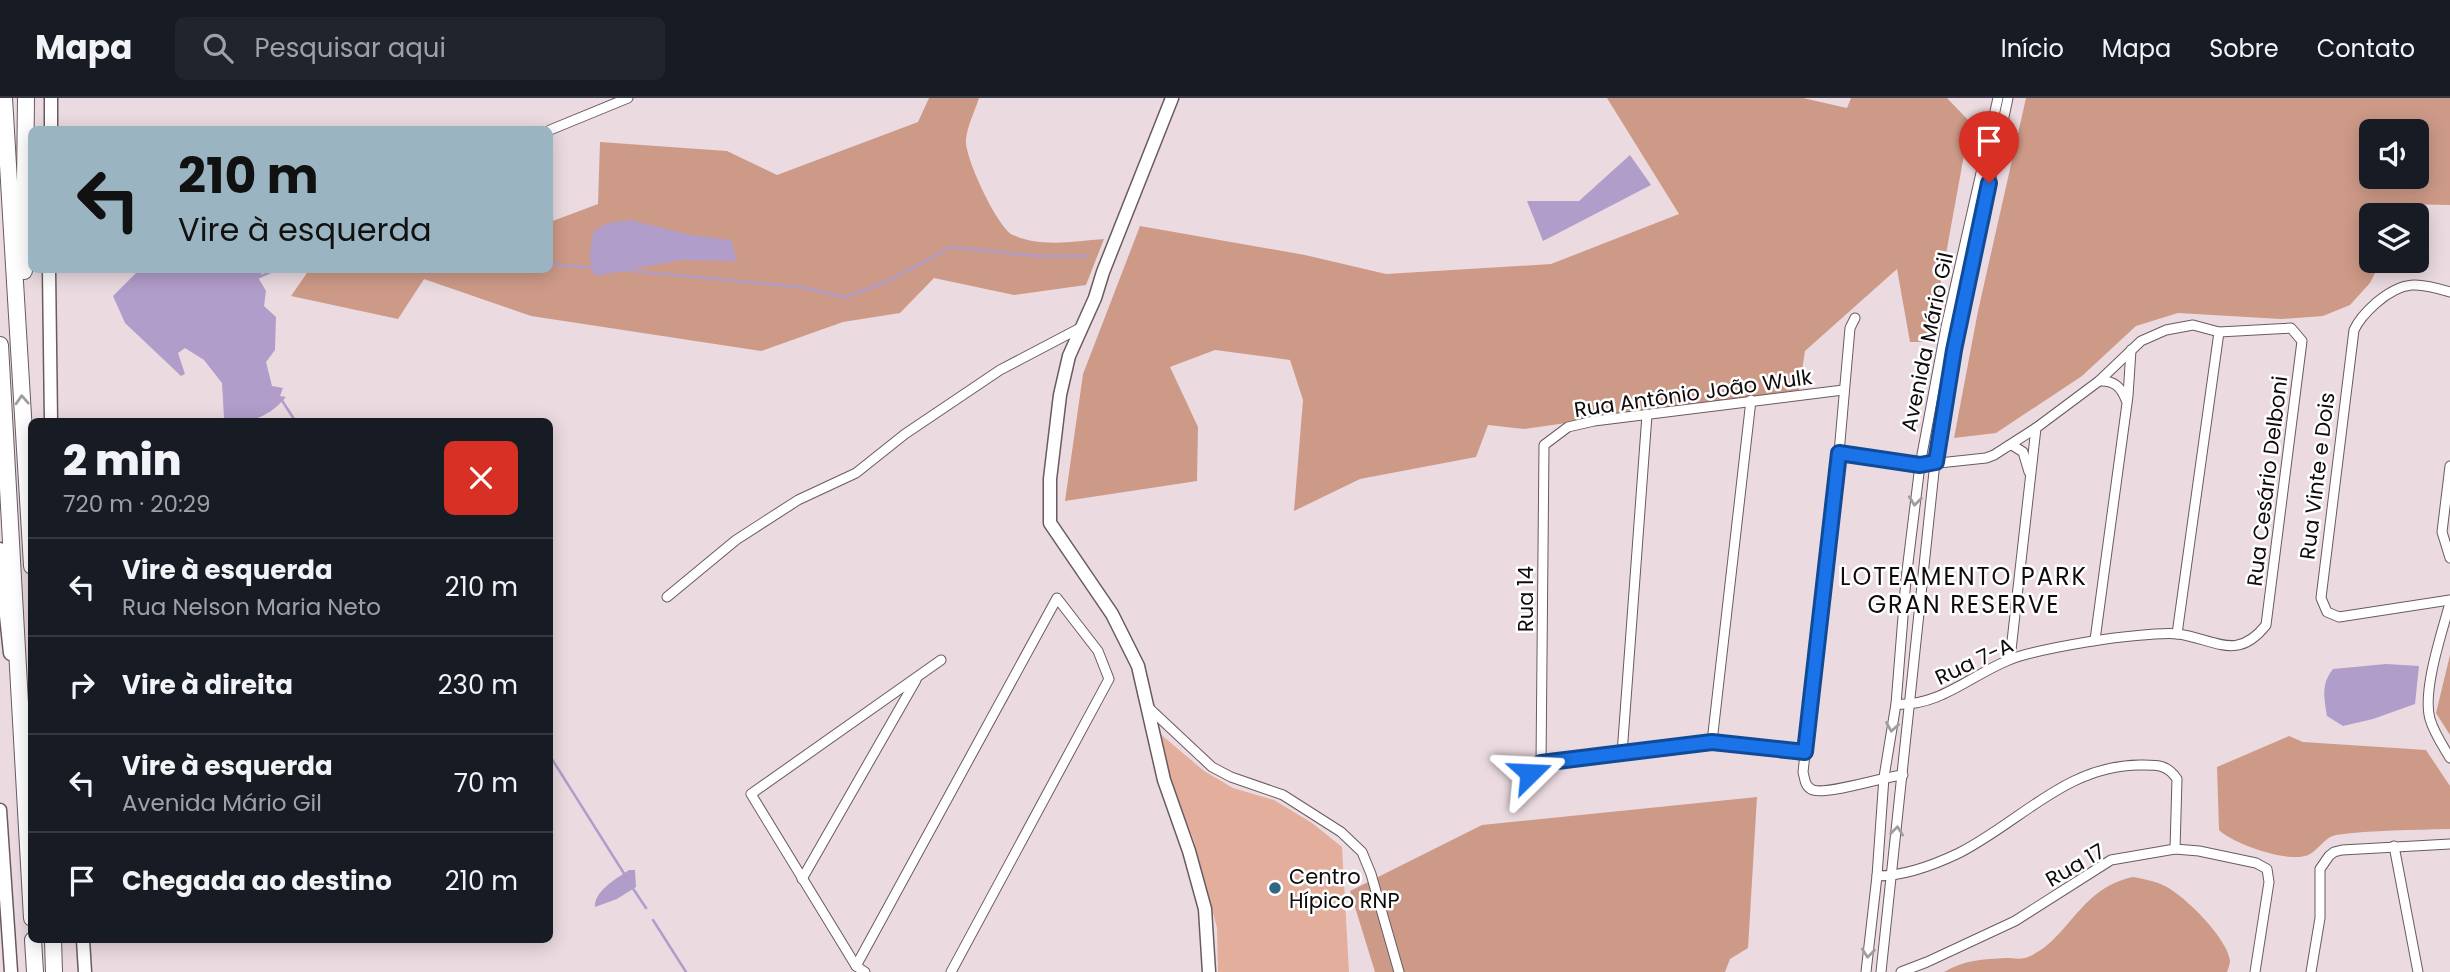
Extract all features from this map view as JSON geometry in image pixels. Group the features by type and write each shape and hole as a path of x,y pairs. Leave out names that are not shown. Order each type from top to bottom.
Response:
{"highway":[{"path":"4,98 28,497"},
{"path":"19,341 24,298 26,98"},
{"path":"0,345 28,850"},
{"path":"33,943 35,972"},
{"path":"52,943 54,972"}],"main road":[{"path":"0,550 10,648 18,679"}],"street":[{"path":"51,98 51,126"},
{"path":"553,129 628,98"},
{"path":"1172,98 1115,240 1095,298 1069,356 1060,395 1050,479 1050,523 1112,614 1138,666 1164,780 1189,851 1205,909 1209,972"},
{"name":"Avenida Mário Gil","path":"1881,972 1936,462 1954,350 1978,236 1998,98"},
{"name":"Avenida Mário Gil","path":"1866,972 1877,876 1884,777 1896,704 1906,579 1920,465 1967,234 2008,98"},
{"path":"1967,234 1978,236"},
{"path":"49,273 51,418"},
{"name":"Rua Vinte e Dois","path":"2450,292 2422,285 2401,286 2368,310 2354,330 2321,588 2324,609 2330,615 2339,617 2450,601"},
{"path":"1855,318 1850,328 1839,453 1803,772 1805,784 1811,790 1824,792 1903,775"},
{"path":"1839,453 1920,465 1986,458 2036,428 2099,381 2141,341 2166,330 2193,325 2219,332 2177,634"},
{"path":"667,597 736,540 798,500 856,473 905,434 1000,370 1080,328"},
{"name":"Rua Cesário Delboni","path":"2219,332 2291,328 2302,341 2266,625"},
{"path":"1942,347 1954,350"},
{"path":"2095,640 2127,402 2131,350"},
{"path":"2099,381 2113,382 2127,402"},
{"name":"Rua Antônio João Wulk","path":"1551,438 1568,428 1594,421 1843,390"},
{"path":"1712,742 1751,400"},
{"path":"1622,754 1647,415"},
{"path":"2010,659 2036,428"},
{"name":"Rua 14","path":"1541,763 1543,463 1544,445 1551,438"},
{"path":"2006,447 2012,445 2023,452 2031,481"},
{"path":"2450,466 2442,532 2450,558"},
{"path":"1906,579 1924,581"},
{"path":"856,966 1057,598 1098,650 1109,680 951,972"},
{"path":"2450,601 2431,679 2428,709 2430,722 2450,758"},
{"name":"Rua 7-A","path":"1896,704 1911,705 1934,699 2010,659 2095,640 2177,634 2220,645 2242,645 2251,642 2266,625"},
{"path":"865,972 856,966 751,794 941,660"},
{"path":"802,879 919,675"},
{"path":"1149,708 1212,767 1231,778 1283,795 1341,832 1362,852 1371,874 1399,972"},
{"path":"1530,773 1541,763 1712,742 1805,752"},
{"path":"1877,876 1892,876 1959,853 2077,778 2119,765 2161,765 2169,769 2177,779 2175,849"},
{"path":"0,810 11,972"},
{"path":"2311,972 2320,918 2320,869 2323,862 2334,852 2343,850 2450,844"},
{"path":"2394,846 2417,972"},
{"name":"Rua 17","path":"1900,972 2015,921 2111,860 2175,849 2199,851 2256,863 2267,869 2269,882 2255,972"},
{"path":"83,943 85,972"}],"shaded area":[{"path":"929,98 979,98 966,140 970,161 991,207 1007,230 1024,239 1046,243 1104,239 1086,285 1014,295 934,278 900,313 843,322 761,351 531,316 424,279 398,319 291,296 307,273 553,273 553,221 598,204 600,142 727,151 777,175 918,122"},
{"path":"1607,98 1803,98 1847,108 1851,98 1947,98 1970,122 1930,342 1910,342 1897,269 1805,351 1799,390 1524,429 1488,425 1476,457 1360,479 1294,511 1303,400 1290,360 1215,350 1170,367 1198,427 1197,481 1065,501 1083,374 1140,226 1305,255 1386,274 1551,264 1679,214"},
{"path":"2026,98 2450,98 2450,205 2359,203 2359,273 2375,273 2370,283 2350,305 2323,316 2281,319 2178,313 2136,326 2082,376 1996,433 1954,438 1978,311"},
{"path":"1630,155 1651,185 1543,241 1527,201 1579,201"},
{"path":"631,220 690,235 731,240 737,261 681,260 596,276 590,260 594,231 608,223"},
{"path":"136,273 262,273 259,279 266,291 264,306 276,317 275,350 266,362 272,386 283,388 280,396 286,397 273,410 259,417 224,418 222,383 204,360 185,348 178,353 185,374 181,376 125,323 113,296"},
{"path":"2450,655 2450,735 2436,713"},
{"path":"2386,664 2419,666 2415,704 2343,726 2327,716 2325,685 2333,669"},
{"name":"Centro Hípico RNP","path":"1158,732 1204,771 1233,788 1274,800 1312,823 1342,847 1349,972 1218,972 1217,928 1194,841 1166,770"},
{"path":"2289,736 2303,742 2426,750 2450,786 2450,829 2336,835 2310,854 2301,857 2277,855 2249,847 2226,836 2219,830 2217,767"},
{"path":"1757,797 1748,948 1730,959 1725,972 1375,972 1350,891 1482,825"},
{"path":"629,870 635,870 636,887 617,899 595,907 602,891"},
{"path":"2133,877 2165,886 2194,908 2222,941 2230,961 2227,972 1944,972 1974,961 2028,957 2054,939 2100,892"}],"waterway":[{"path":"621,270 800,287 845,297 886,282 951,247 1036,256 1087,256"},
{"path":"553,264 594,268"},
{"path":"259,277 268,273"},
{"path":"281,399 293,418"},
{"path":"553,761 625,875"},
{"path":"632,887 646,908"},
{"path":"653,920 686,972"}],"place":[{"name":"Centro Hípico RNP","path":"1275,888"}],"district":[{"name":"LOTEAMENTO PARK GRAN RESERVE","path":"1964,590"}],"route":[{"path":"1530,773 1541,763 1712,742 1805,752 1839,453 1920,465 1936,462 1954,350 1989,183"}]}
